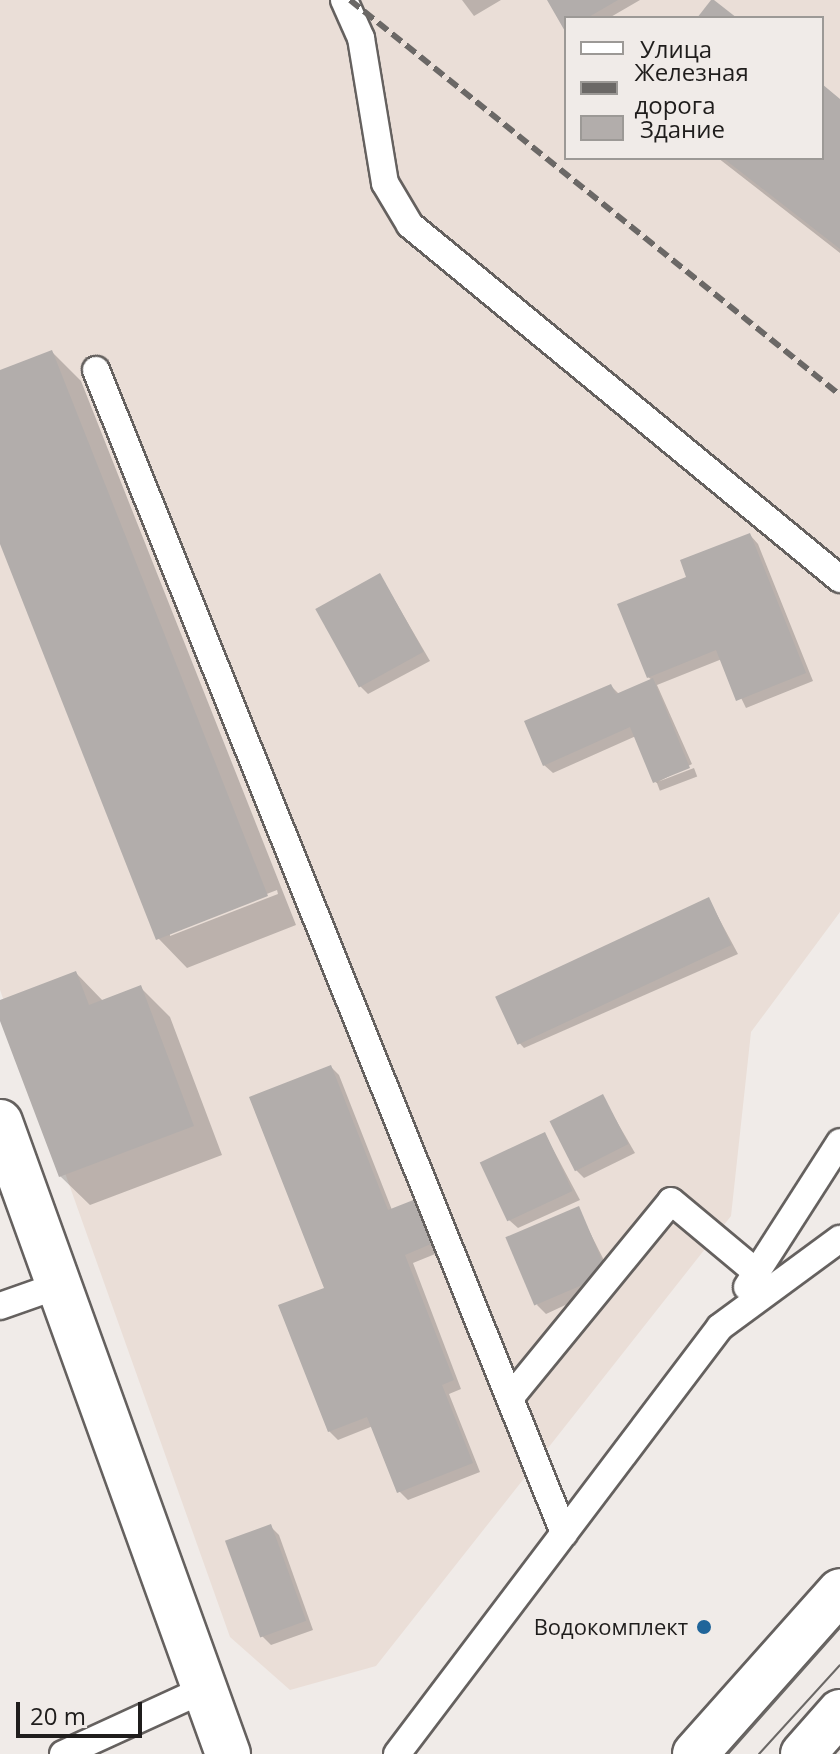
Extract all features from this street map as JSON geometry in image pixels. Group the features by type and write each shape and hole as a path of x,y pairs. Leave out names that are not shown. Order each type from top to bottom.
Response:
{"street":[{"path":"0,1122 228,1754"},
{"path":"695,1754 840,1591"},
{"path":"803,1754 840,1712"}],"lane":[{"path":"344,0 361,38 385,183 410,225 840,579"},
{"path":"96,370 564,1533"},
{"path":"397,1754 720,1327 840,1142"},
{"path":"510,1398 671,1201 757,1273"},
{"path":"720,1327 840,1239"},
{"path":"0,1306 60,1285"},
{"path":"63,1754 203,1690"}],"shaded area":[{"path":"0,0 840,0 840,912 751,1032 731,1216 376,1666 290,1690 230,1637 0,990"}],"building":[{"path":"547,0 618,0 590,16 564,16 564,30"},
{"path":"714,0 734,16 699,16"},
{"path":"824,86 840,99 840,249 726,160 824,160"},
{"path":"52,350 268,896 156,940 0,544 0,370"},
{"path":"750,533 806,673 736,701 716,650 647,678 617,604 686,577 680,560"},
{"path":"380,573 424,652 359,688 315,609"},
{"path":"653,678 690,768 653,783 630,727 543,766 524,721 611,684 616,694"},
{"path":"709,897 731,945 518,1045 495,997"},
{"path":"76,971 89,1005 141,985 194,1126 59,1177 0,1021 0,1000"},
{"path":"331,1065 388,1210 421,1197 438,1241 405,1255 454,1380 442,1385 473,1463 397,1493 367,1417 328,1432 278,1305 324,1288 249,1097"},
{"path":"603,1094 628,1144 575,1171 550,1121"},
{"path":"545,1132 572,1191 507,1221 480,1162"},
{"path":"579,1206 608,1274 534,1305 505,1237"},
{"path":"271,1524 306,1621 260,1638 225,1541"}],"tram line":[{"path":"728,1754 840,1628"},
{"path":"759,1754 840,1665"}],"railway":[{"path":"350,0 840,395"}],"place":[{"name":"Водокомплект","path":"704,1627"}]}
